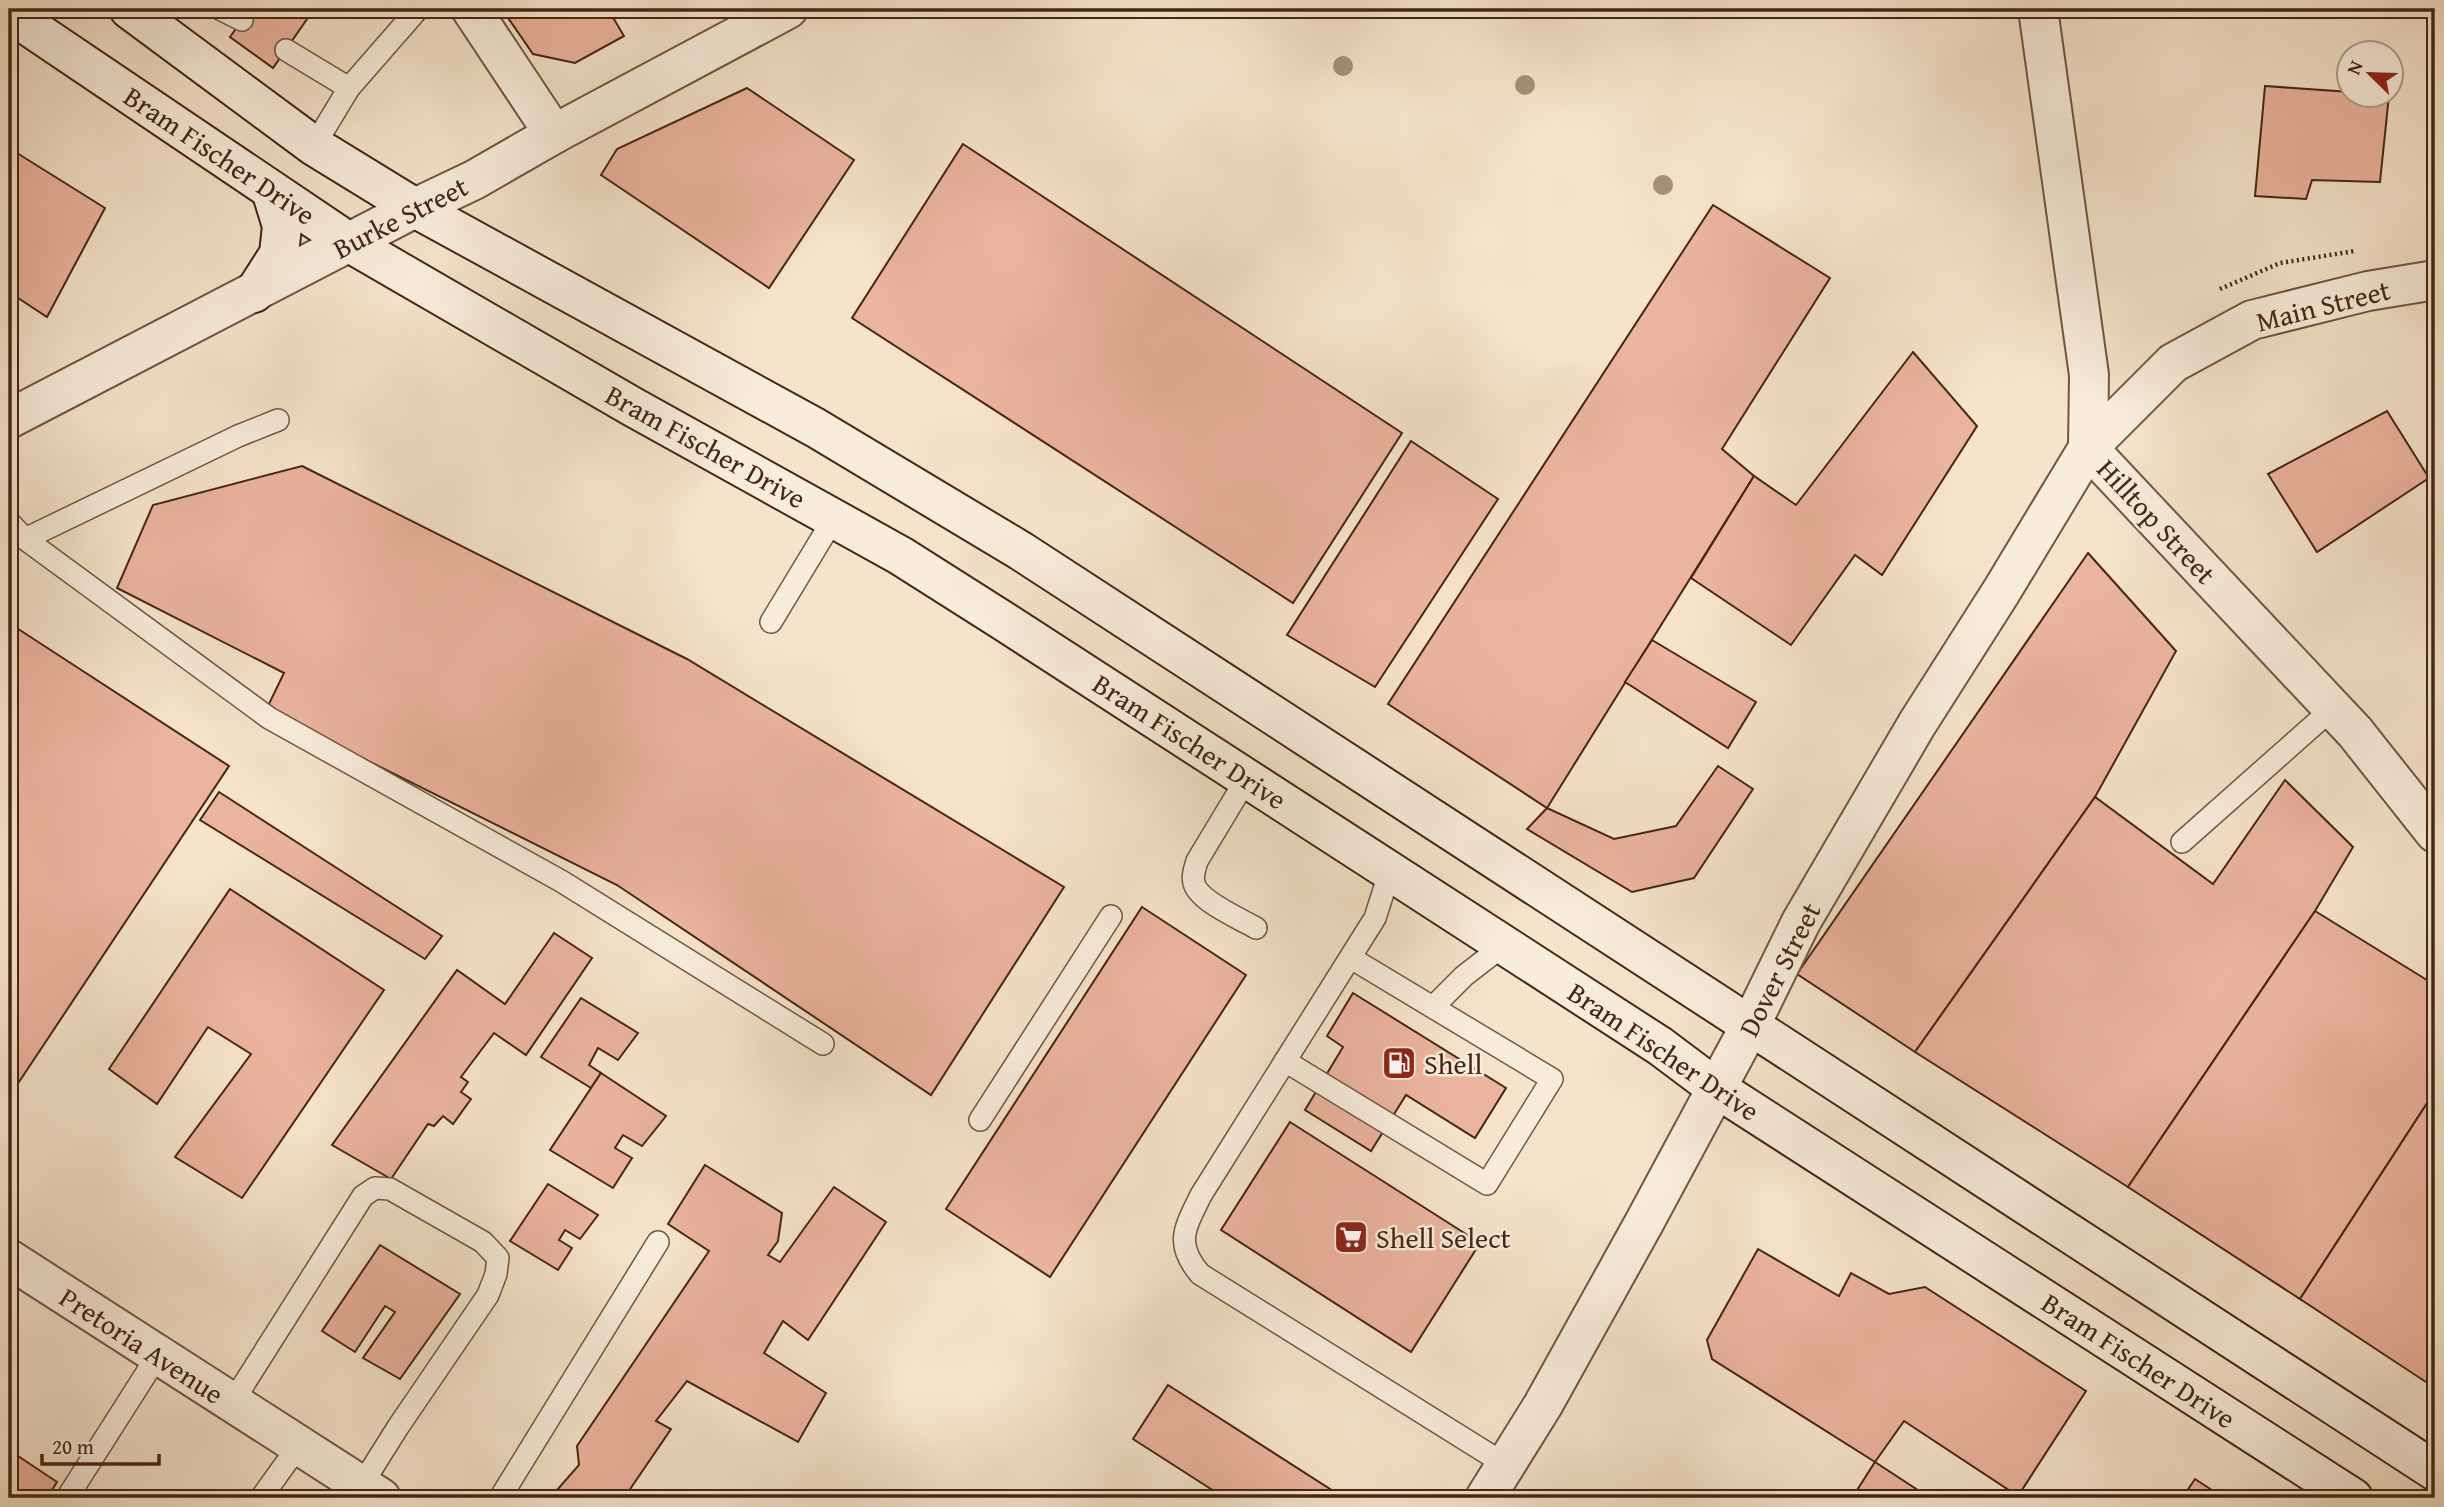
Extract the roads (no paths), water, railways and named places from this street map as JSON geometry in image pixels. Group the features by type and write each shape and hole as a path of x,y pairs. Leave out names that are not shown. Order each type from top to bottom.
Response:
{"main road":[{"path":"131,9 314,145 415,208 816,428 1021,551 2435,1471"},
{"path":"471,9 554,134"},
{"name":"Burke Street","path":"9,419 474,180 554,134 788,9"},
{"name":"Hilltop Street","path":"2038,9 2089,375 2088,448 2355,732 2435,832"},
{"name":"Bram Fischer Drive","path":"9,13 350,243 936,578 1660,1046 1716,1088 2353,1498"},
{"path":"254,292 279,254 282,226 271,190"},
{"name":"Main Street","path":"2088,448 2173,363 2252,320 2368,290 2435,280"},
{"name":"Dover Street","path":"1485,1498 1550,1393 1750,1026 1801,922 1917,724 2088,448"},
{"name":"Pretoria Avenue","path":"9,1259 371,1492"}],"lane":[{"path":"220,9 242,20"},
{"path":"314,145 349,88 418,9"},
{"path":"285,50 349,88"},
{"path":"25,539 238,436 278,421"},
{"path":"771,622 834,518"},
{"path":"9,522 25,539 269,718 561,881 823,1044"},
{"path":"2182,842 2333,708"},
{"path":"1247,778 1197,861 1194,883 1200,894 1256,928"},
{"path":"1391,871 1376,918 1201,1195 1185,1228 1183,1245 1189,1261 1200,1274 1506,1465"},
{"path":"980,1120 1111,916"},
{"path":"1433,1007 1464,976 1504,945"},
{"path":"1285,1061 1488,1184 1552,1079 1351,958"},
{"path":"232,1403 355,1207 363,1196 374,1188 390,1189 482,1242 498,1258 496,1274 488,1295 398,1427 371,1492"},
{"path":"500,1498 658,1242"},
{"path":"67,1498 158,1355"},
{"path":"261,1498 299,1445"}],"place":[{"name":"Shell","path":"1399,1063"},
{"name":"Shell Select","path":"1351,1237"}]}
